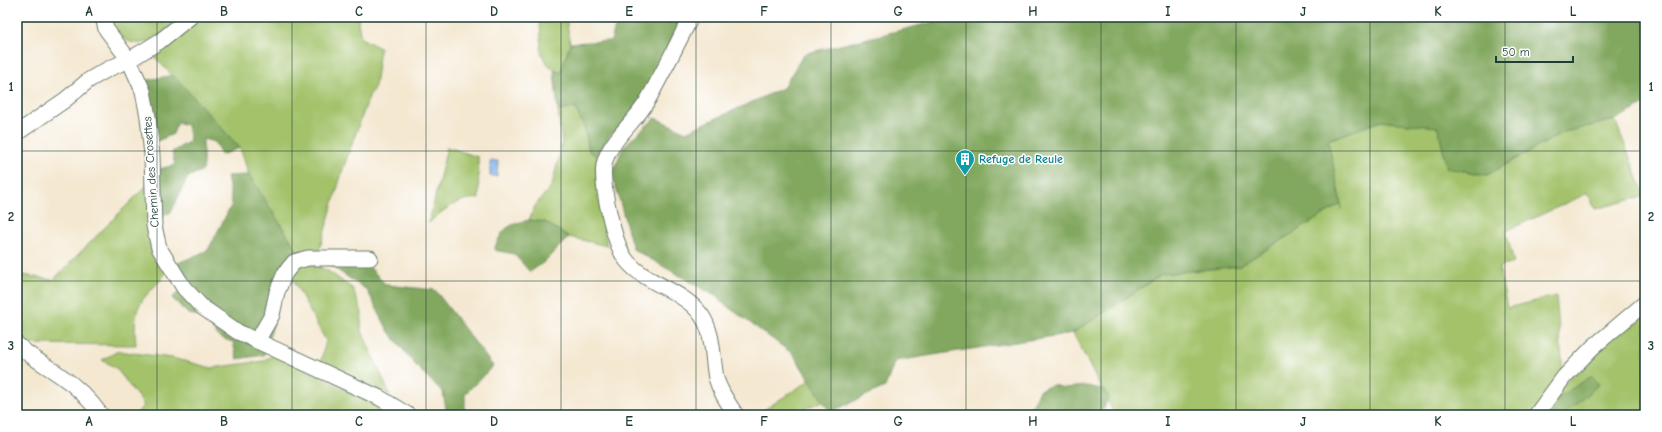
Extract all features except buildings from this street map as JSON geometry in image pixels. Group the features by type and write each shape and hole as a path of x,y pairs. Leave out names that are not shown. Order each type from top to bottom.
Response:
{"street":[{"name":"Chemin des Crosettes","path":"103,17 106,29 128,60 143,91 148,117 154,226 159,248 184,288 202,307 238,332 380,398 408,415"},
{"path":"17,133 65,100 89,80 108,68 128,60 160,41 190,17"},
{"path":"691,17 646,103 632,123 613,143 604,165 606,198 616,238 625,259 643,274 687,301 702,317 710,337 718,382 723,395 736,415"},
{"path":"257,340 272,315 277,292 285,273 294,262 308,258 370,258"},
{"path":"1536,415 1564,377 1593,347 1645,303"},
{"path":"18,345 31,358 62,376 89,400 101,415"}],"green space":[{"path":"108,17 182,17 153,39 142,43 135,43 118,34 113,29"},
{"path":"196,17 359,17 358,22 361,38 380,48 375,87 370,94 343,169 319,251 300,255 249,175 240,148 151,53"},
{"path":"538,17 566,17 570,43 561,74 545,61 542,55"},
{"path":"618,17 685,17 628,122 610,135 597,156 589,151 585,129 575,108 558,111 554,70 561,73 570,43 611,41"},
{"path":"954,17 1645,17 1645,104 1615,120 1564,132 1487,175 1447,168 1438,127 1381,121 1328,140 1341,204 1239,266 1162,274 1073,333 895,361 885,387 830,412 793,354 720,301 717,297 633,249 612,173 624,146 655,118 686,132 783,88 804,54"},
{"path":"173,75 240,148 221,155 215,142 203,139 203,170 188,177 171,212 160,218 156,170 175,165 172,152 190,141 187,125 177,123 173,134 157,141 144,81"},
{"path":"575,108 585,129 589,151 597,156 597,189 607,246 569,237 545,222 529,220 535,206 552,185 562,144 558,111"},
{"path":"1615,120 1645,196 1595,209 1588,193 1506,231 1514,263 1499,267 1507,308 1556,296 1563,370 1533,415 1115,415 1073,333 1162,274 1239,266 1341,204 1328,140 1381,121 1438,127 1447,168 1487,175 1564,132"},
{"path":"447,147 478,157 479,199 466,200 452,205 429,223"},
{"path":"249,175 300,255 278,272 273,325 264,355 237,359 233,342 220,338 203,316 188,314 172,298 186,284 176,264 208,250 232,204 227,176"},
{"path":"149,183 168,270 138,308 135,324 136,345 21,344 23,336 17,345 17,274 53,280"},
{"path":"529,220 545,222 569,237 544,262 530,272 514,254 494,250 500,237 506,229 515,224"},
{"path":"363,260 386,285 435,290 493,366 465,394 465,415 447,415 443,392 418,368 389,332 367,290 327,263"},
{"path":"308,261 328,271 353,289 362,313 361,329 390,395 320,363 326,341 291,276 297,265"},
{"path":"1645,307 1645,415 1540,415 1570,376"},
{"path":"118,351 172,358 212,368 263,361 274,354 398,415 138,415 137,413 144,405 116,368 102,360"},
{"path":"1592,376 1599,384 1564,415 1544,415 1560,396"},
{"path":"810,380 823,401 789,415 756,415"},
{"path":"1053,385 1064,388 1087,386 1105,390 1109,398 1101,413 1092,415 1011,415 1033,405 1039,390"}],"water":[{"path":"490,161 498,161 497,176 490,176"}],"place":[{"name":"Refuge de Reule","path":"965,176"}]}
